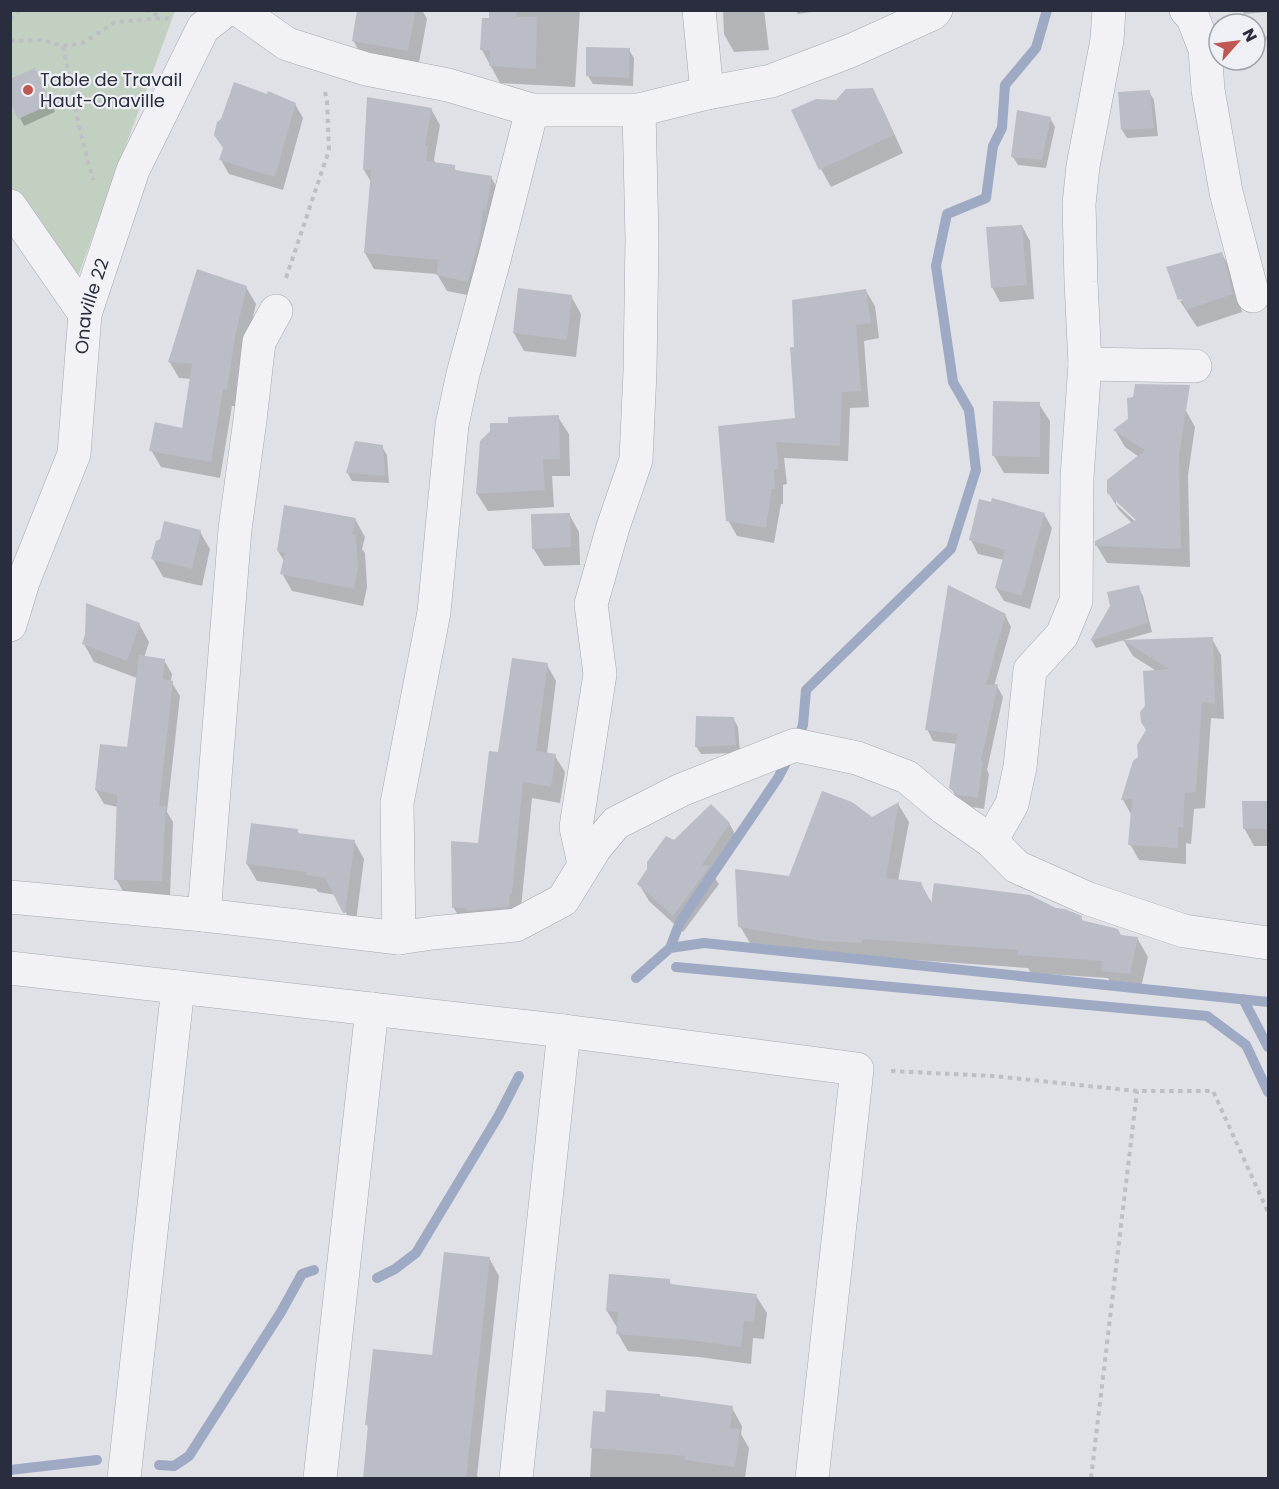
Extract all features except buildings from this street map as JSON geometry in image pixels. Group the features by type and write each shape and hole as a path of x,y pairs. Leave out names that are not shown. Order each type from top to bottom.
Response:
{"street":[{"path":"239,10 287,44 366,69 448,85 531,110 639,110 707,93 771,81 850,51 932,14 936,10"},
{"path":"699,10 707,93"},
{"path":"991,841 1012,804 1020,767 1030,670 1062,635 1076,601 1077,477 1085,364 1080,204 1083,166 1107,40 1108,10"},
{"path":"1186,10 1193,18 1205,49 1208,90 1226,192 1253,296"},
{"name":"Onaville 22","path":"10,625 23,582 74,454 86,314 133,170 214,19"},
{"path":"399,938 397,803 434,612 452,425 531,110"},
{"path":"584,864 576,827 600,674 591,604 613,527 636,460 642,239 639,110"},
{"path":"10,206 86,314"},
{"path":"204,915 236,530 259,342 276,311"},
{"path":"1085,364 1195,366"},
{"path":"10,897 204,915 399,938 516,925 564,900 584,864 616,823 681,790 795,745 857,758 907,777 944,808 991,841 1017,867 1089,898 1184,931 1269,943"},
{"path":"10,968 564,1031 857,1069 812,1479"},
{"path":"124,1479 178,987"},
{"path":"320,1479 372,1009"},
{"path":"516,1479 564,1031"}],"path":[{"path":"10,19 20,10"},
{"path":"145,10 163,18"},
{"path":"10,41 42,40 63,46 83,43 115,22 163,18 214,19"},
{"path":"63,46 80,131 95,189 114,228"},
{"path":"276,311 329,150 327,100 316,53"},
{"path":"857,1069 993,1076 1137,1091 1213,1091 1269,1212"},
{"path":"1091,1479 1137,1091"}],"green space":[{"path":"11,11 175,11 74,287 11,187"}],"waterway":[{"path":"797,740 803,725 806,690 951,549 976,470 969,410 953,382 936,266 947,214 986,198 993,146 1002,128 1005,85 1036,48 1047,10"},
{"path":"636,978 670,948 680,922 778,778 790,755"},
{"path":"670,948 704,943 1268,1002"},
{"path":"676,967 1207,1016 1246,1045 1268,1092"},
{"path":"1243,999 1268,1047"},
{"path":"377,1278 395,1269 416,1253 499,1115 519,1076"},
{"path":"159,1465 174,1466 189,1456 281,1312 302,1274 314,1270"},
{"path":"10,1470 97,1460"}],"place":[{"name":"Table de Travail Haut-Onaville","path":"28,90"}]}
